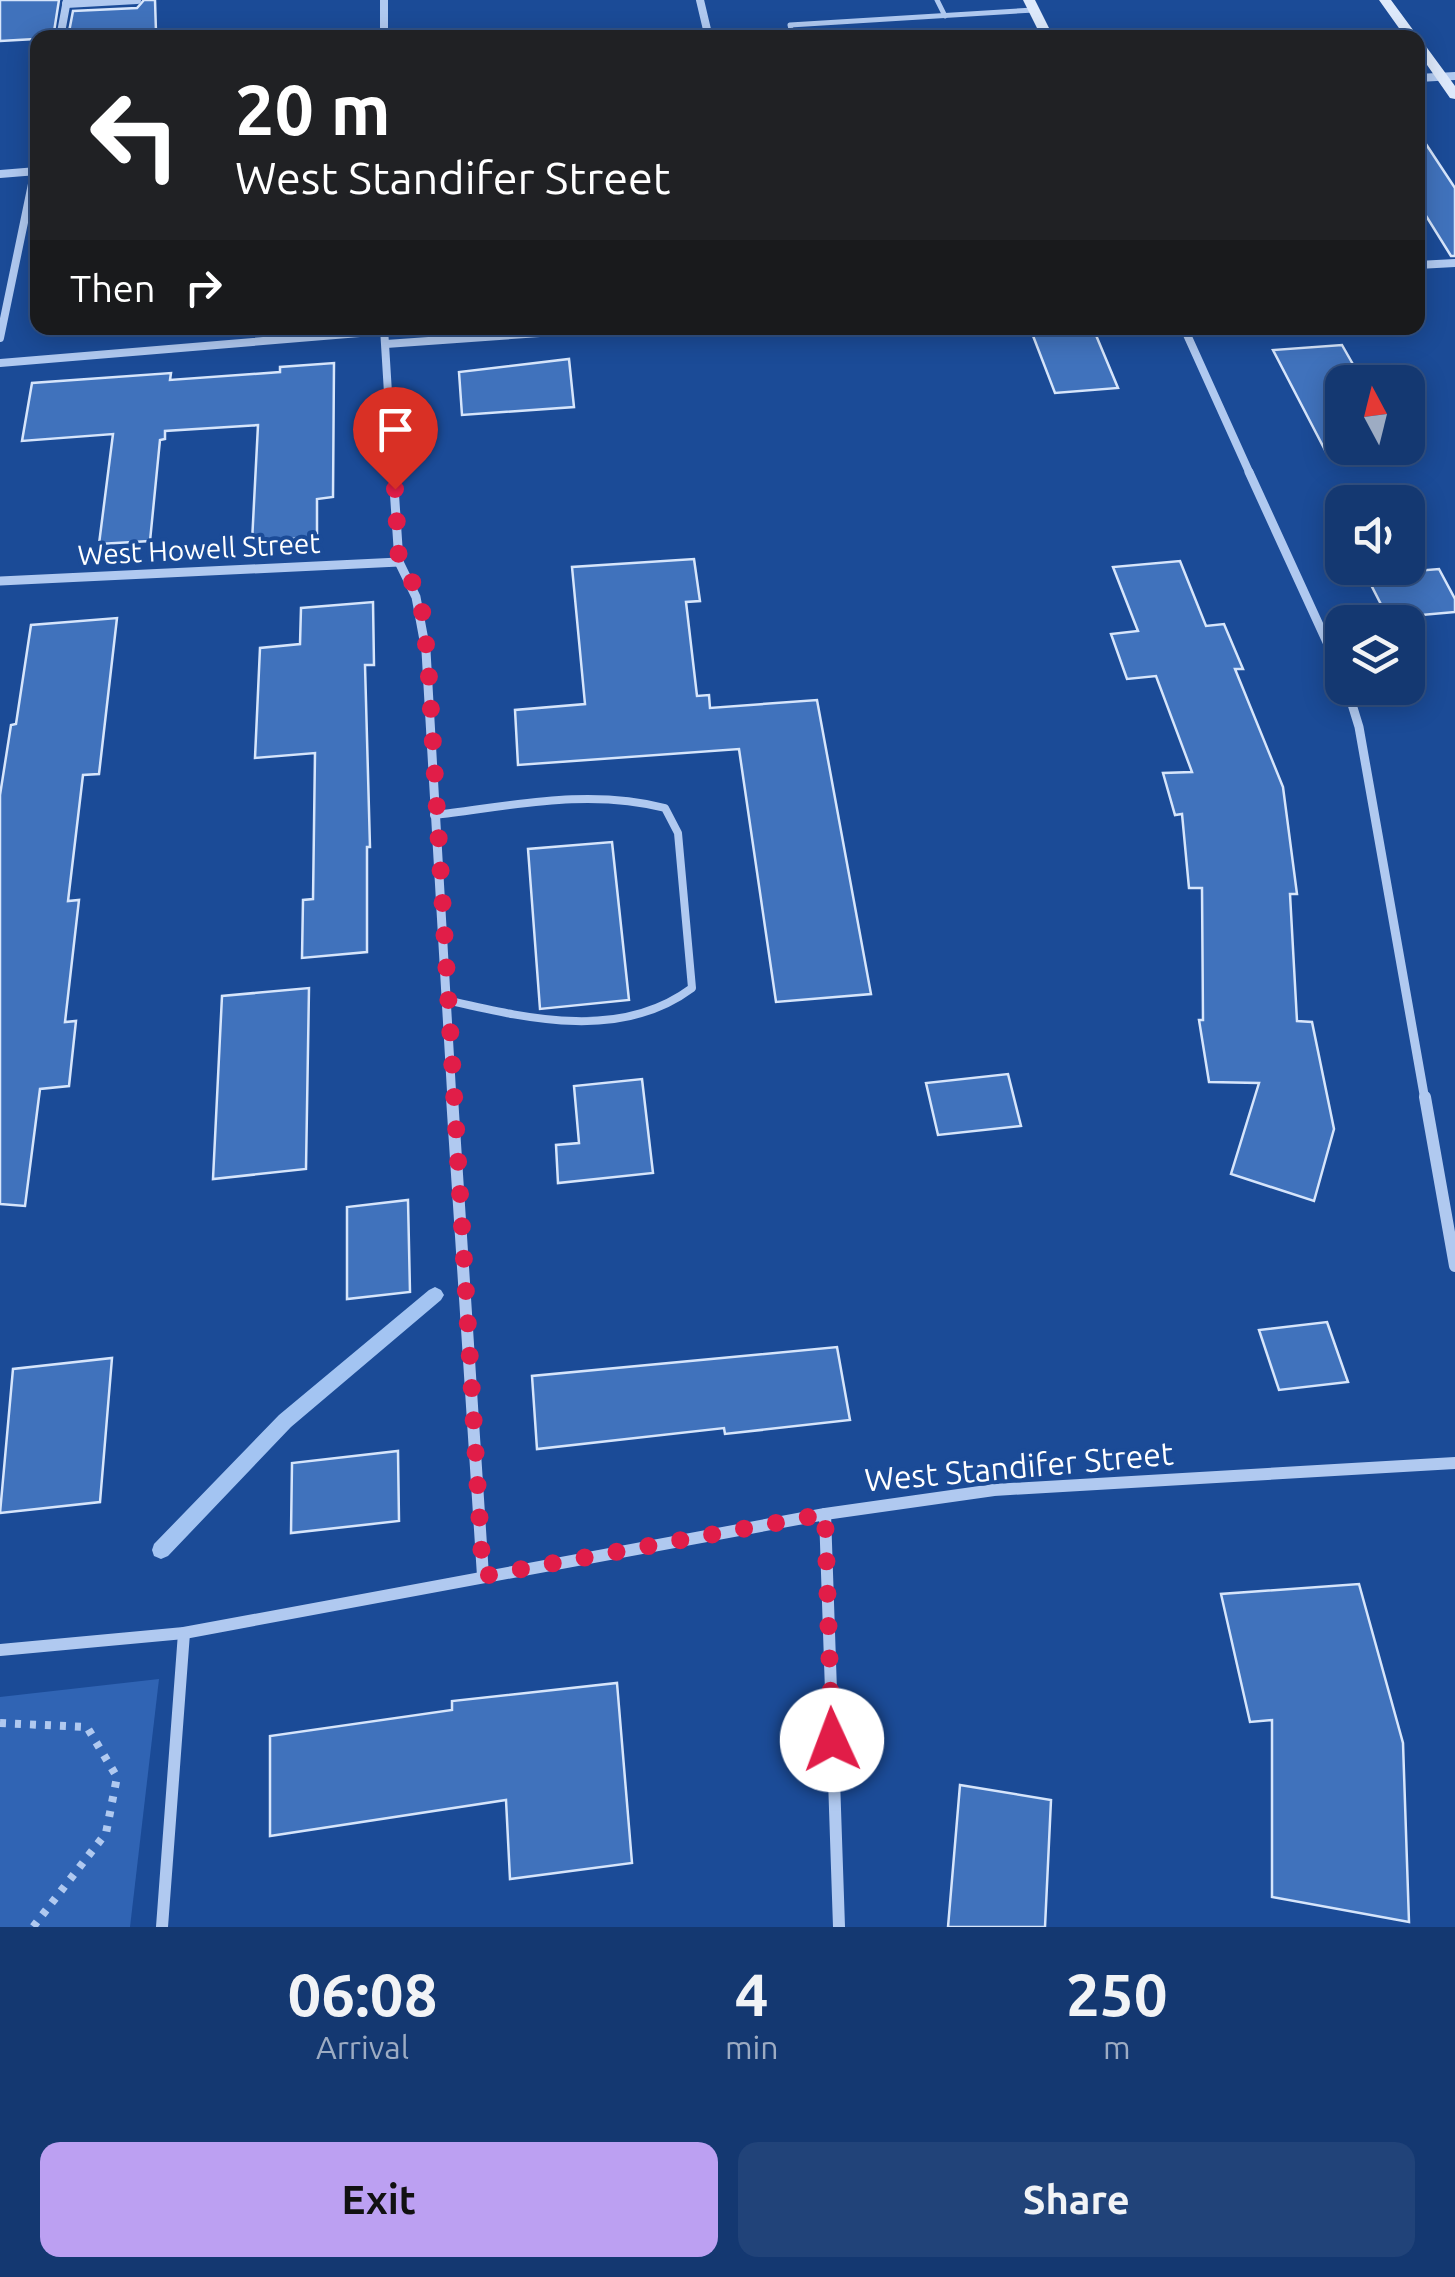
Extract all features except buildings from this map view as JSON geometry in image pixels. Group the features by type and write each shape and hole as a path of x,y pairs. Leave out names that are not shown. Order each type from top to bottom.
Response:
{"street":[{"path":"61,30 66,2 137,0"},
{"path":"384,0 384,30"},
{"path":"700,0 707,30"},
{"path":"1385,0 1408,30"},
{"path":"1032,5 1044,30"},
{"path":"1425,51 1449,76 1455,95"},
{"path":"0,174 30,172"},
{"path":"0,338 30,199"},
{"path":"1425,265 1455,262"},
{"path":"0,364 372,335"},
{"path":"385,335 399,562 420,594 428,661 434,815 483,1576"},
{"path":"446,335 519,335"},
{"path":"1187,335 1325,637"},
{"name":"West Howell Street","path":"0,581 399,562"},
{"path":"1352,705 1455,1266"},
{"name":"West Standifer Street","path":"0,1650 184,1633 825,1514 994,1490 1455,1463"},
{"path":"825,1514 839,1927"},
{"path":"162,1927 184,1633"}],"lane":[{"path":"937,0 945,16"},
{"path":"791,30 790,25 945,16 1032,5"},
{"path":"434,815 584,800 640,799 665,808 678,833 692,988 680,1001 658,1010 539,1022 446,1000"}],"path":[{"path":"0,1723 87,1727 117,1777 106,1834 33,1927"}],"shaded area":[{"path":"159,1679 130,1927 0,1927 0,1697"}],"waterway":[{"path":"161,1550 285,1421 435,1295"}],"route":[{"path":"395,489 399,562 420,594 428,661 427,709 483,1576 825,1514 832,1740"}]}
